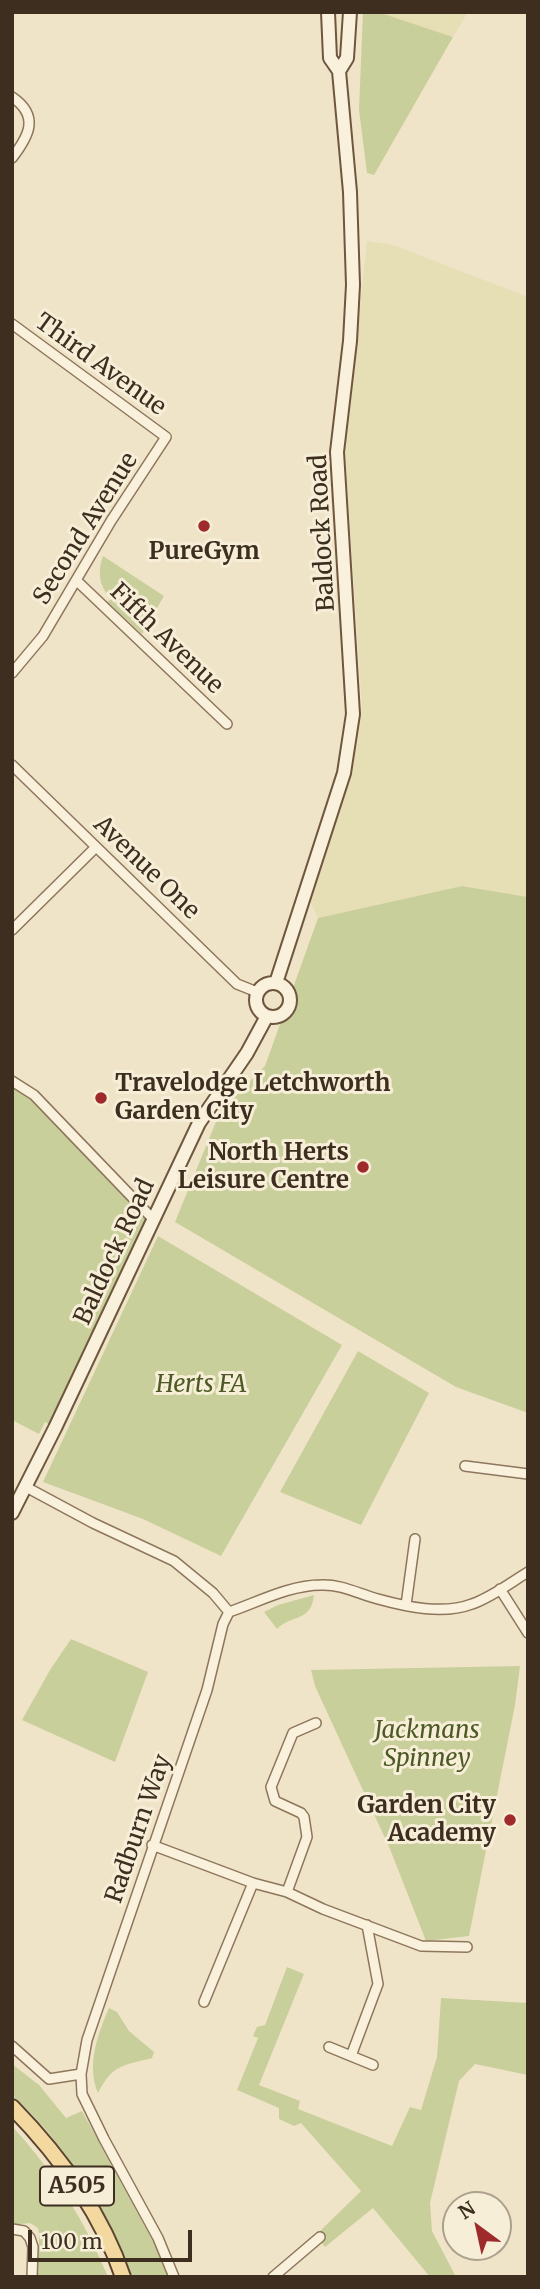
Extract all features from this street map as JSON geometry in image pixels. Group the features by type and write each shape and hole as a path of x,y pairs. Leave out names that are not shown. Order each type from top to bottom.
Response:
{"main road":[{"name":"Baldock Road","path":"276,983 344,773 353,714 337,452 350,341 353,285 350,192 339,71 330,58 328,12"},
{"name":"Baldock Road","path":"339,71 347,58 350,12"},
{"path":"276,983 286,989 289,995 288,1007 281,1015 262,1014 256,1003 257,992 265,985 276,983"},
{"name":"Baldock Road","path":"12,1513 199,1123 247,1053 267,1016"},
{"name":"A505","path":"12,2107 35,2130 69,2173 97,2217 123,2277"}],"street":[{"path":"12,97 24,107 30,125 25,142 12,158"},
{"name":"Third Avenue","path":"12,324 166,437"},
{"name":"Second Avenue","path":"12,673 43,636 111,521 166,437"},
{"name":"Fifth Avenue","path":"77,581 227,724"},
{"name":"Avenue One","path":"12,765 237,984 257,992"},
{"path":"12,930 96,847"},
{"path":"12,1081 34,1095 154,1220"},
{"path":"465,1466 528,1474"},
{"path":"26,1487 93,1524 174,1561 213,1593 229,1612 296,1589 322,1585 342,1587 406,1605 434,1609 457,1608 481,1600 528,1572"},
{"path":"406,1605 415,1539"},
{"path":"500,1589 528,1633"},
{"name":"Radburn Way","path":"174,2277 158,2238 82,2094 80,2074 87,2040 207,1690 223,1624 229,1612"},
{"path":"287,1892 307,1837 307,1829 301,1813 275,1801 271,1787 293,1733 316,1723"},
{"path":"152,1845 253,1883 287,1892 323,1909 421,1946 467,1947"},
{"path":"204,2002 253,1883"},
{"path":"351,2056 378,1984 367,1925"},
{"path":"12,2046 49,2079 80,2074"},
{"path":"328,2047 373,2065"},
{"path":"12,2229 24,2231 32,2241 32,2277"},
{"path":"274,2277 320,2236"}],"shaded area":[{"path":"378,12 468,12 453,37"},
{"path":"367,241 393,245 528,297 528,897 462,886 318,918 307,895 350,776 362,708 345,450"}],"green space":[{"path":"363,12 378,12 453,37 374,175 367,173 359,110"},
{"path":"103,556 164,596 142,634 107,602 111,599 104,589 100,573"},
{"name":"North Herts Leisure Centre","path":"462,886 528,897 528,1413 456,1387 175,1222 220,1112 265,1066 318,918"},
{"path":"12,1081 34,1095 149,1213 55,1428 45,1422 39,1434 12,1420"},
{"name":"Herts FA","path":"158,1236 342,1345 221,1556 143,1519 43,1482"},
{"path":"358,1351 429,1393 361,1525 280,1492"},
{"path":"314,1595 305,1614 277,1629 264,1612 278,1605"},
{"path":"71,1639 148,1672 115,1762 22,1720"},
{"name":"Jackmans Spinney","path":"520,1666 515,1705 469,1936 426,1941 390,1849 315,1686 311,1670"},
{"path":"287,1967 304,1974 259,2085 300,2101 298,2109 392,2146 410,2107 421,2110 437,2057 441,1998 528,2003 528,2075 475,2064 459,2081 430,2203 432,2231 442,2250 442,2261 448,2261 456,2277 430,2277 373,2208 325,2247 316,2235 361,2191 301,2123 294,2126 279,2119 279,2108 237,2090 258,2038 253,2036 257,2027 265,2025"},
{"path":"109,2008 117,2012 129,2031 154,2052 152,2058 114,2071 98,2093 93,2061"},
{"path":"12,2064 39,2085 66,2118 82,2111 156,2247 168,2277 133,2277 110,2227 67,2156 32,2114 12,2095"},
{"path":"12,2126 42,2161 67,2197 108,2277 36,2277 38,2228 30,2223 12,2225"}],"place":[{"name":"PureGym","path":"204,526"},
{"name":"Travelodge Letchworth Garden City","path":"101,1098"},
{"name":"North Herts Leisure Centre","path":"363,1167"},
{"name":"Garden City Academy","path":"510,1820"}]}
